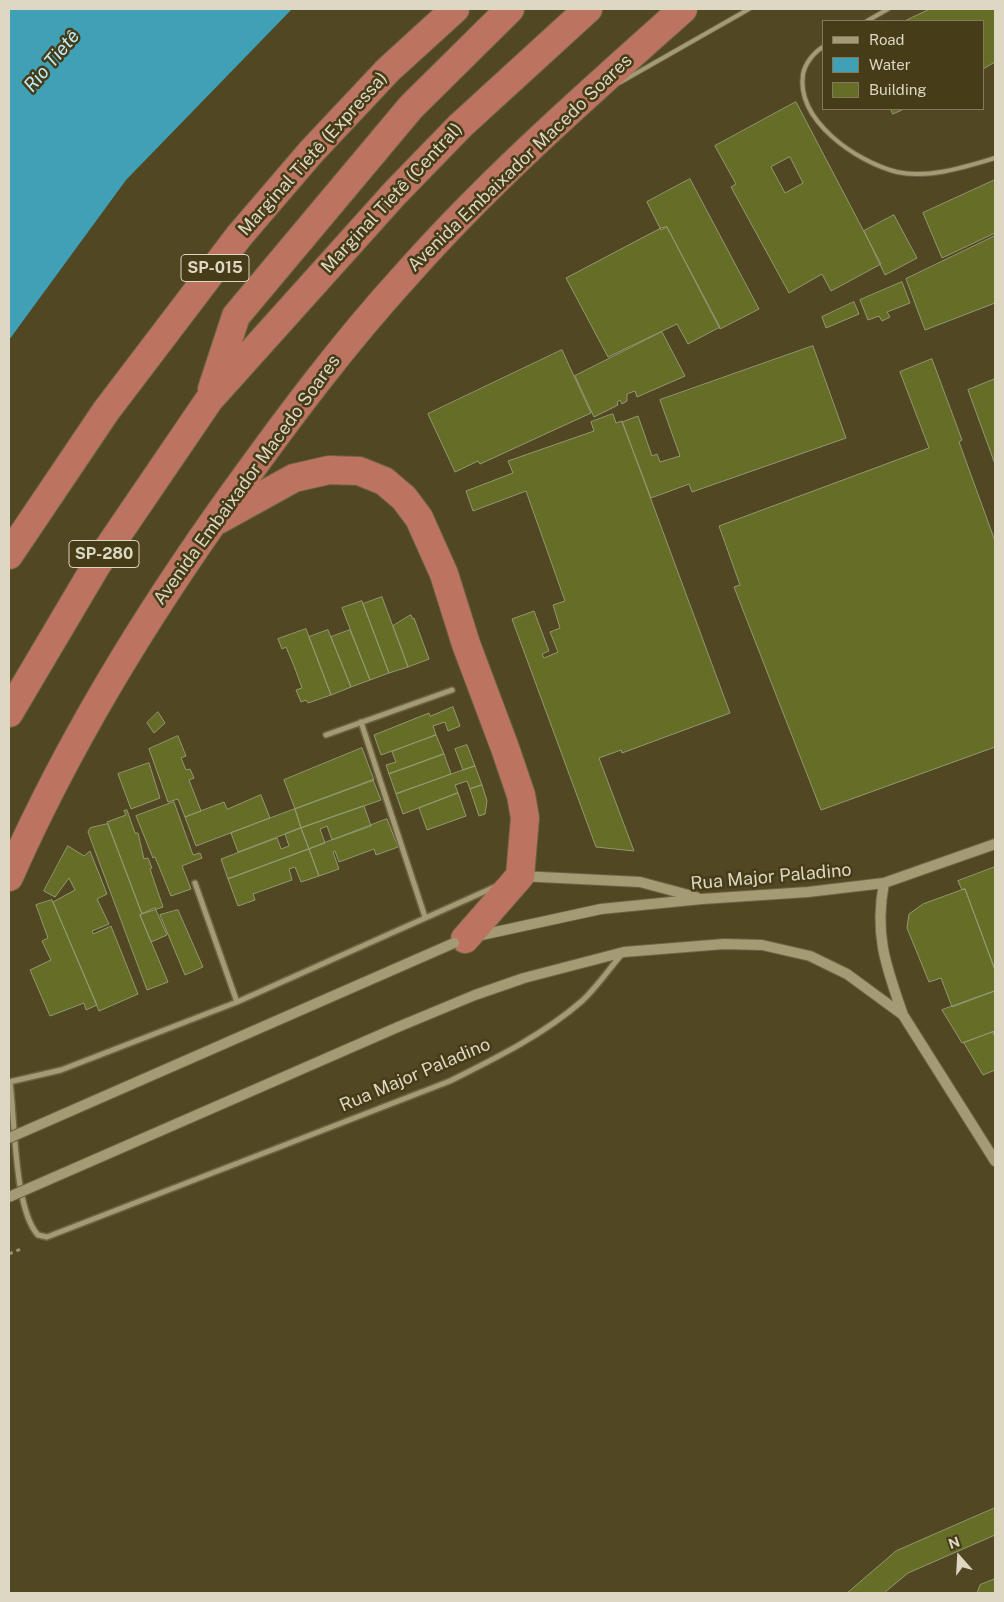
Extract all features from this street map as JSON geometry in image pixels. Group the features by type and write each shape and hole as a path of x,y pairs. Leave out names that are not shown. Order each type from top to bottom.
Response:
{"highway":[{"name":"Marginal Tietê (Expressa)","path":"9,555 106,411 239,236 311,152 388,70 455,9"},
{"path":"209,400 236,316 410,107 510,9"},
{"name":"Marginal Tietê (Central)","path":"209,400 401,186 460,126 588,9"},
{"name":"Avenida Embaixador Macedo Soares","path":"9,877 30,828 98,701 172,580 280,428 350,338 414,266 565,114 683,9"},
{"name":"SP-280","path":"9,713 96,566 209,400"},
{"path":"212,523 294,478 329,470 359,472 384,481 404,498 419,518 433,546 521,795 525,818 520,876 460,941"}],"main road":[{"name":"Rua Major Paladino","path":"9,1138 460,941 601,909 702,899 808,892 884,883 995,844"},
{"path":"520,876 640,882 702,899"},
{"path":"884,883 880,906 880,933 890,978 903,1015 995,1161"},
{"path":"9,1197 398,1027 491,989 624,952 724,944 762,946 810,956 847,974 903,1015"}],"street":[{"path":"326,735 452,690"},
{"path":"361,722 425,917"},
{"name":"Rua Major Paladino","path":"520,876 237,1002 61,1070 9,1082 17,1162 28,1220 38,1235 47,1237 387,1107 502,1055 538,1033 583,1000 624,952"},
{"path":"195,883 237,1002"}],"lane":[{"path":"617,85 749,9"},
{"path":"869,20 888,9"},
{"path":"822,48 804,66 802,84 805,101 814,117 835,139 862,158 898,172 932,173 995,158"},
{"path":"565,114 591,100"}],"water":[{"name":"Rio Tietê","path":"9,9 292,9 126,180 9,340"}],"building":[{"path":"930,9 995,9 995,62 984,68 984,20 907,20"},
{"path":"796,102 881,264 831,291 822,274 789,293 731,187 736,184 715,146","holes":["790,157 803,183 785,193 771,167"]},
{"path":"891,110 902,110 893,114"},
{"path":"690,179 759,309 720,329 667,227 661,230 647,202"},
{"path":"995,180 995,233 942,258 923,213"},
{"path":"894,215 917,258 885,275 864,231"},
{"path":"667,227 720,327 688,344 677,324 608,357 566,278 661,228"},
{"path":"995,236 995,303 925,330 906,279"},
{"path":"902,282 910,303 887,312 890,317 882,321 879,316 868,320 860,300"},
{"path":"854,302 859,314 826,328 822,317"},
{"path":"662,332 685,376 637,397 635,391 627,394 627,401 622,404 620,400 617,402 618,405 594,417 575,376"},
{"path":"813,346 846,438 692,492 689,484 651,498 622,422 638,416 652,456 657,454 660,462 680,456 660,400"},
{"path":"562,350 591,413 480,464 478,461 455,472 428,414"},
{"path":"932,359 962,440 959,442 995,541 995,747 821,810 734,587 740,585 719,526 929,448 900,372"},
{"path":"995,379 995,464 968,390"},
{"path":"613,414 616,423 622,421 730,713 622,753 621,750 599,758 634,851 596,847 512,619 534,611 549,651 542,654 544,658 558,652 550,632 560,628 553,605 565,601 526,491 473,511 466,491 513,473 508,461 594,431 591,422"},
{"path":"382,597 408,667 389,673 363,604"},
{"path":"362,601 389,673 370,680 342,608"},
{"path":"411,615 414,618 429,659 408,667 393,626"},
{"path":"306,629 331,695 308,703 306,700 301,702 296,690 302,688 294,666 286,647 282,649 278,639"},
{"path":"328,630 351,687 331,695 309,637"},
{"path":"350,630 370,680 351,687 331,637"},
{"path":"453,707 460,726 448,731 445,722 433,726 436,735 381,755 374,735 429,713 430,716"},
{"path":"158,712 165,723 154,733 147,723"},
{"path":"436,735 444,754 389,774 386,765 396,762 392,752"},
{"path":"178,736 186,756 181,758 186,770 190,769 194,778 189,780 201,811 185,817 178,799 168,802 149,749"},
{"path":"467,745 475,766 463,770 455,749"},
{"path":"362,748 374,780 295,809 284,780"},
{"path":"444,754 451,774 396,794 389,774"},
{"path":"149,763 160,798 131,809 118,774"},
{"path":"475,766 482,785 470,789 467,781 455,785 458,793 403,814 396,794"},
{"path":"373,780 381,800 301,828 295,809"},
{"path":"482,785 487,801 485,814 479,816 470,789"},
{"path":"458,793 466,816 427,830 419,808"},
{"path":"261,795 270,818 196,846 185,817 224,802 227,809"},
{"path":"174,802 193,855 200,853 202,858 182,866 191,889 171,896 136,816"},
{"path":"364,806 371,826 332,840 327,826 320,829 325,843 309,849 301,828"},
{"path":"295,809 301,828 238,852 231,833"},
{"path":"127,810 135,833 138,833 144,859 148,858 152,868 150,869 163,907 142,914 107,822 126,815 124,811"},
{"path":"387,819 398,847 376,855 374,849 339,862 335,851 333,852 339,869 319,876 309,849"},
{"path":"108,824 142,914 140,915 168,982 147,990 88,832 90,828"},
{"path":"301,828 309,849 228,879 221,859 277,838 281,849 289,846 285,834"},
{"path":"68,846 84,856 90,851 107,894 97,899 109,924 92,931 93,934 111,926 138,994 99,1011 53,902 75,890 69,878 55,897 44,891"},
{"path":"309,849 319,876 301,882 295,867 289,869 292,880 253,894 255,900 238,906 228,879"},
{"path":"995,867 995,970 965,889 962,890 958,881"},
{"path":"965,889 995,970 995,991 952,1007 941,978 929,982 907,928 909,914 923,904"},
{"path":"52,900 97,1005 86,1010 84,1003 50,1016 30,970 51,960 42,941 48,938 36,905"},
{"path":"155,908 167,935 151,942 140,915"},
{"path":"178,910 203,967 185,975 160,915"},
{"path":"995,991 995,1031 962,1043 942,1010"},
{"path":"993,1032 995,1037 995,1070 983,1075 964,1043"},
{"path":"995,1508 995,1535 908,1573 884,1593 847,1593 896,1551"},
{"path":"995,1579 995,1593 977,1593 980,1585"}]}
